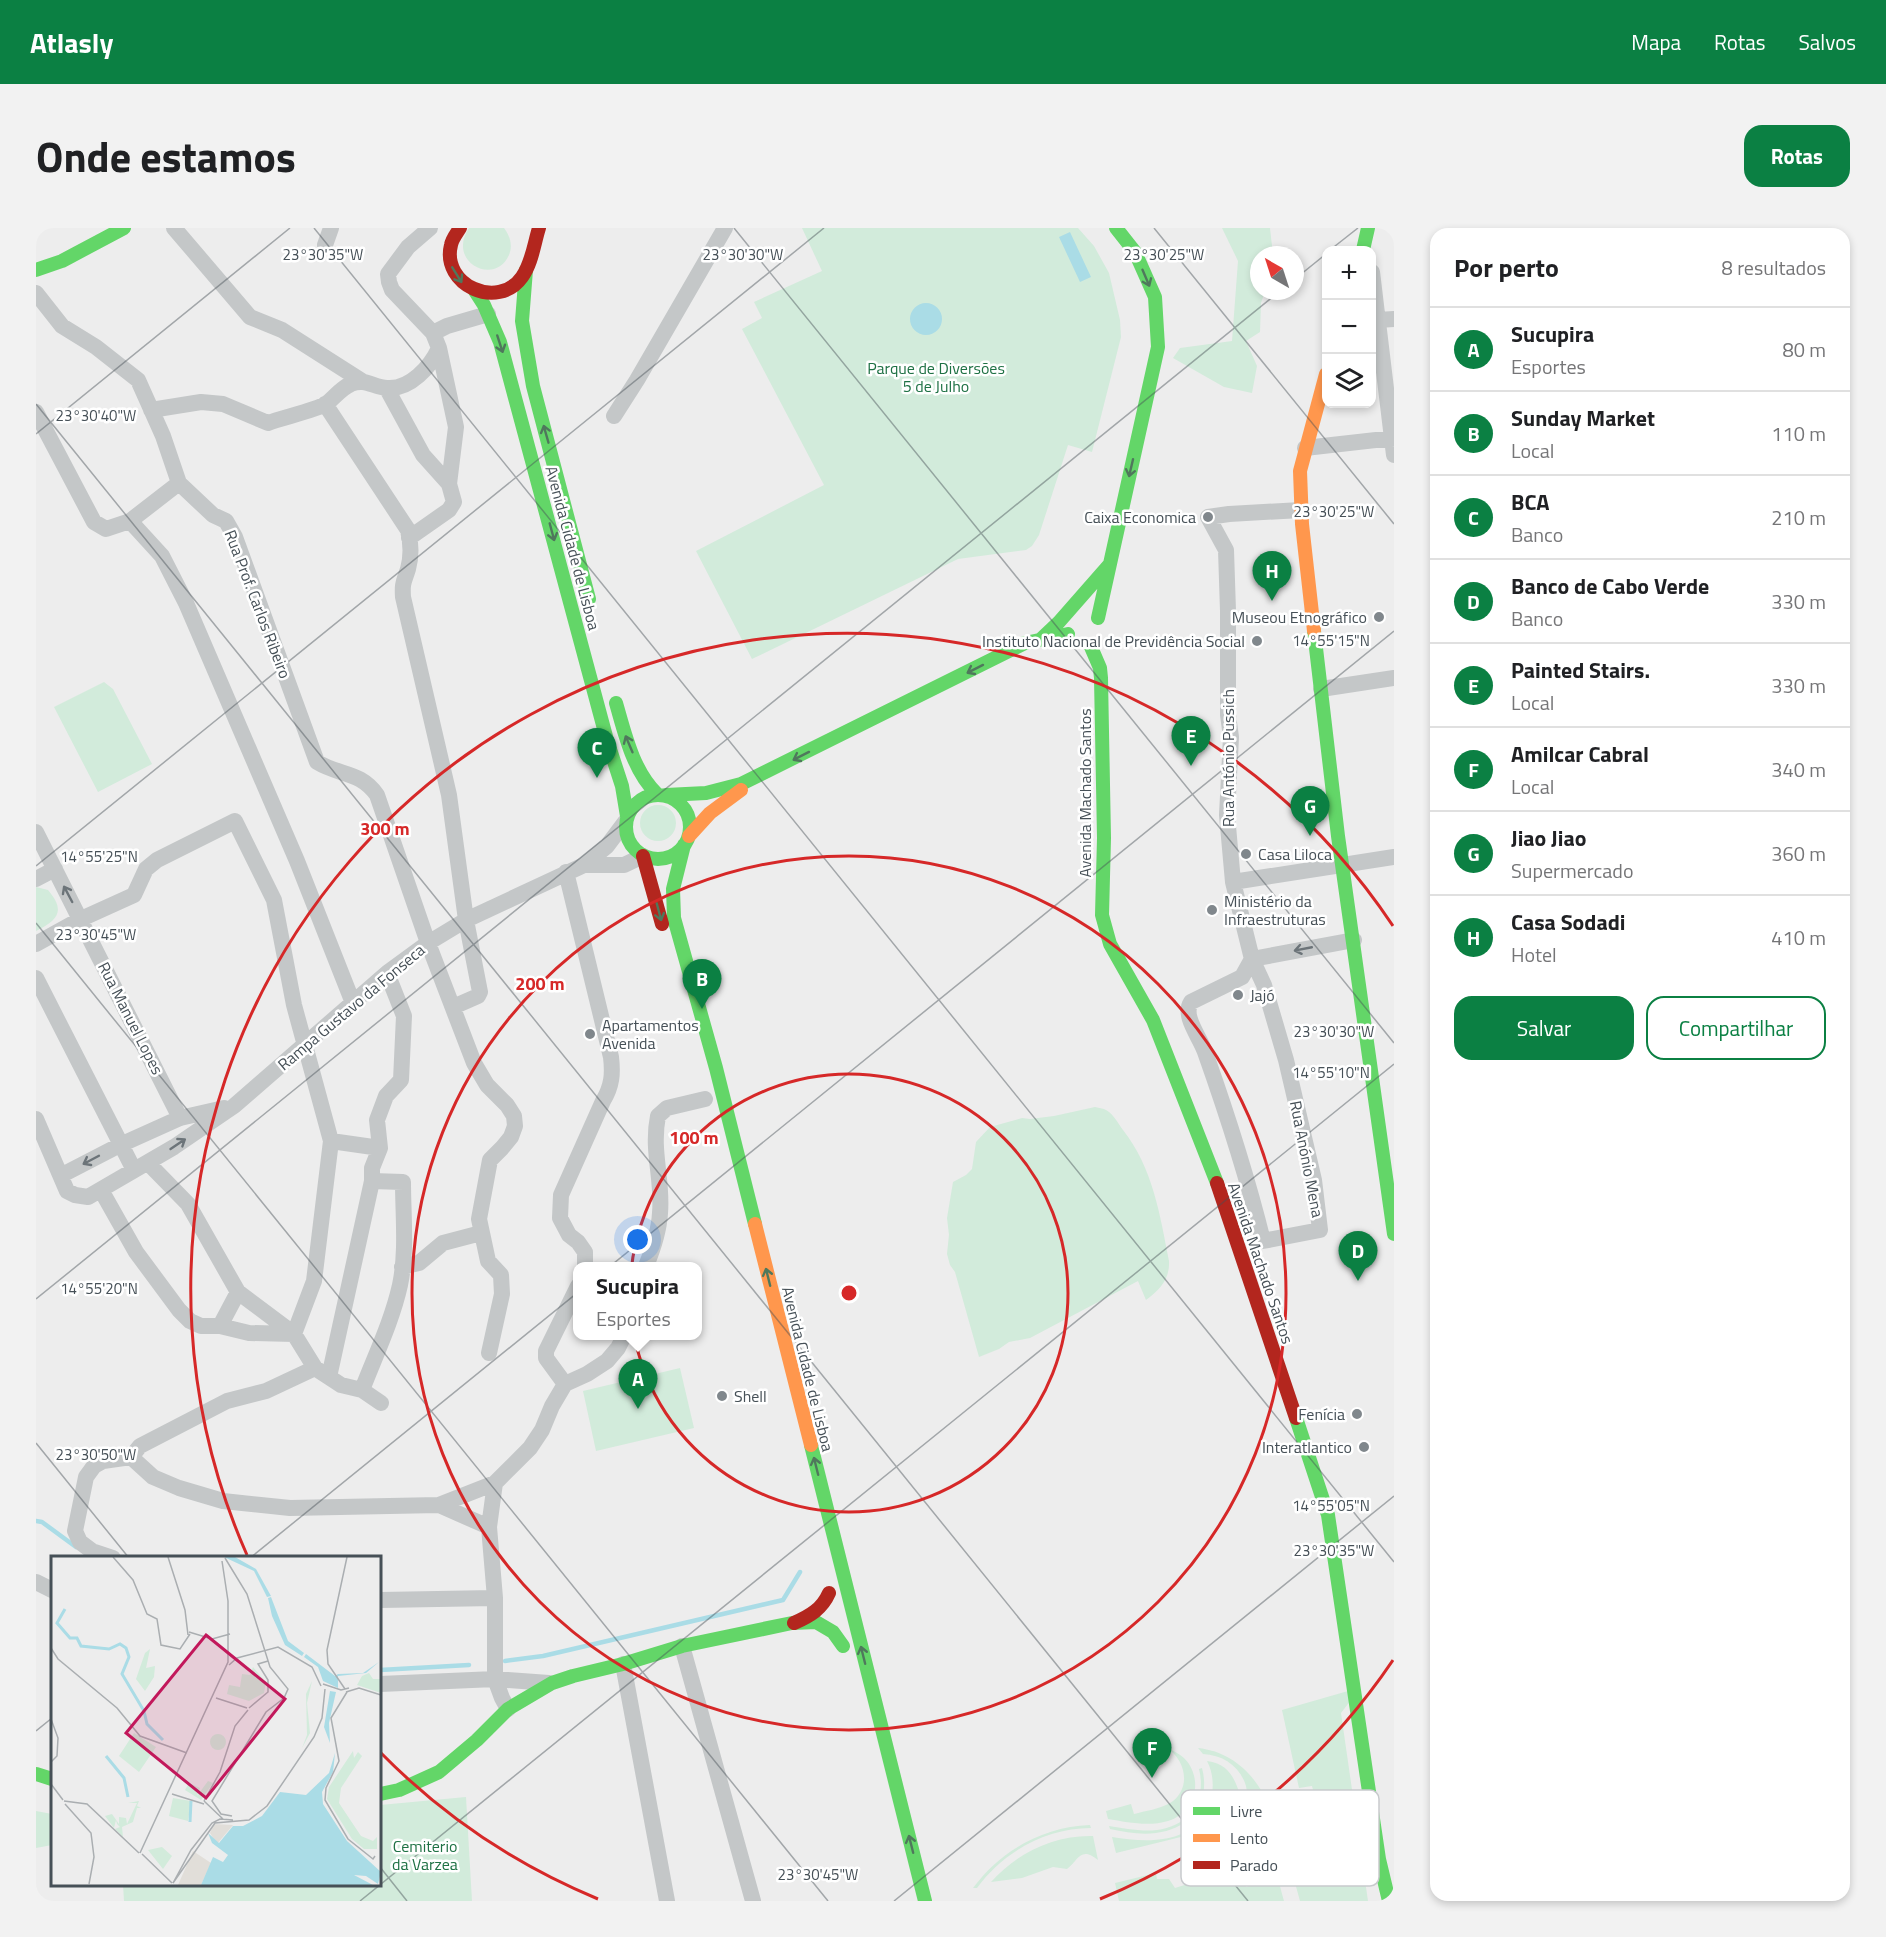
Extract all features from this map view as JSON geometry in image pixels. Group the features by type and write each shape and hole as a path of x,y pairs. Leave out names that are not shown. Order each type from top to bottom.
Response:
{"street":[{"path":"36,270 62,261 124,228"},
{"path":"174,228 250,317 282,330 362,381 387,389 405,385 434,361 436,341 447,326 488,314"},
{"path":"325,246 331,228"},
{"path":"410,538 448,510 454,502 449,484 456,427 436,341 392,290 388,282 388,274 408,247 430,228"},
{"name":"Avenida Cidade de Lisboa","path":"435,228 449,251 453,271 466,287 475,291 488,314 506,365 607,740 622,786 626,819"},
{"path":"449,251 460,228"},
{"path":"475,291 487,294 499,293 510,288 519,280 528,264 538,228"},
{"path":"614,416 725,228"},
{"path":"1101,628 1091,614 1079,615 1070,623 1068,634 1077,646 1096,645 1101,628 1110,563 1158,347 1155,297 1135,252 1116,228"},
{"path":"523,232 528,244 528,264"},
{"name":"Avenida Cidade de Lisboa","path":"528,264 522,321 533,386 593,615"},
{"path":"1305,448 1393,444 1386,320 1376,288"},
{"name":"Rua Prof. Carlos Ribeiro","path":"36,293 62,326 103,352 138,380 163,436 178,483 213,515 226,521 235,537 317,762 327,768 362,779 377,795 428,943 474,1063 487,1085 507,1105 514,1116 515,1126 511,1137 490,1160 479,1219 488,1261 501,1275 502,1294 489,1353"},
{"path":"150,410 201,402 223,404 268,423 325,404 350,384 362,381"},
{"path":"387,389 423,455 449,484"},
{"path":"1322,389 1300,471 1307,583 1342,865 1389,1153 1394,1234"},
{"path":"325,404 408,530 410,538 412,550 408,570 402,582 403,597 448,795 466,920 480,992 477,996 453,1007"},
{"path":"36,412 94,522 106,529 130,521 178,483"},
{"name":"Rua António Pussich","path":"1233,882 1227,815 1231,737 1228,715 1226,550 1208,517 1301,510"},
{"path":"130,521 162,556 186,603 297,861 353,1003"},
{"path":"1040,640 1110,563"},
{"path":"769,772 722,802 697,824 678,852 661,859 643,856 626,836 626,819 633,805 644,797 661,794 706,793 741,784 1025,644 1068,634"},
{"name":"Avenida Machado Santos","path":"1091,647 1101,678 1104,838 1102,915 1110,944 1153,1020 1210,1164 1328,1515 1369,1790"},
{"path":"1321,689 1394,678"},
{"path":"611,684 623,731 641,773 649,788 675,799 683,806 690,825 687,840"},
{"name":"Rampa Gustavo da Fonseca","path":"62,1175 180,1118 234,1106 387,974 428,943 466,920 584,865 607,846 626,819"},
{"path":"36,944 81,919 134,895 146,869 157,860 235,821 274,900 294,1005 331,1140 314,1281 294,1334"},
{"name":"Rua Manuel Lopes","path":"36,832 180,1118"},
{"name":"Avenida Cidade de Lisboa","path":"687,840 672,889 674,918 716,1068 925,1901"},
{"path":"643,856 668,949"},
{"name":"Rampa Gustavo da Fonseca","path":"584,865 624,865 643,856"},
{"path":"1233,882 1394,857"},
{"path":"36,879 55,869"},
{"path":"566,872 611,1057 613,1074 610,1090 561,1195 560,1218 569,1235 585,1252 585,1262"},
{"name":"Rua Anónio Mena","path":"1233,882 1252,959 1264,986 1288,1069 1314,1180 1320,1230 1263,1240 1240,1153 1202,1043 1188,1014 1191,1002 1242,977 1252,959"},
{"path":"1252,959 1354,940"},
{"path":"322,1373 372,1181 372,1168 380,1148 377,1120 386,1096 401,1080 404,1016 387,974"},
{"path":"36,978 120,1145 141,1166 188,1204 238,1292 294,1334 322,1373 341,1385 362,1390 381,1403"},
{"path":"648,1262 657,1238 660,1212 654,1141 658,1116 668,1108 705,1099"},
{"path":"36,1119 67,1191 88,1197 234,1106"},
{"path":"331,1140 380,1148"},
{"path":"362,1390 397,1296 402,1267 403,1182 372,1181"},
{"path":"101,1190 136,1252 178,1310 190,1321 201,1326 220,1326 249,1333 294,1334"},
{"path":"402,1267 419,1263 442,1243 481,1233"},
{"path":"220,1326 238,1292"},
{"path":"565,1384 546,1358 546,1351 573,1296"},
{"path":"131,1457 153,1477 179,1488 223,1501 290,1508 439,1505 495,1483 530,1448 542,1430 565,1384 607,1361 622,1340"},
{"path":"110,1556 92,1551 80,1542 75,1531 86,1477 94,1466 103,1461 131,1457 140,1446 227,1401 322,1373"},
{"path":"495,1483 489,1527 495,1598 495,1679 508,1709"},
{"path":"439,1505 489,1527"},
{"path":"36,1582 51,1590"},
{"path":"381,1794 399,1790 439,1772 477,1740 508,1709 552,1683 573,1676 682,1647 792,1623 816,1622 833,1632 844,1650 827,1587 825,1602 817,1612 792,1623"},
{"path":"381,1600 495,1598"},
{"path":"682,1647 753,1901"},
{"path":"623,1664 667,1901"},
{"path":"381,1684 495,1679 552,1683"},
{"path":"36,1774 51,1779"},
{"name":"Avenida Machado Santos","path":"1379,1852 1389,1901"}],"green space":[{"path":"469,228 504,228 511,248 502,264 494,269 484,269 468,260 464,251 464,240"},
{"name":"Parque de Diversões 5 de Julho","path":"802,228 1078,228 1094,246 1109,273 1120,320 1121,337 1092,452 1068,445 1039,535 1032,546 1026,550 958,559 752,659 696,551 824,485 742,329 762,318 754,302 822,271"},
{"path":"1222,228 1270,228 1272,246 1250,246 1250,300 1262,300 1260,332 1246,341 1257,366 1252,393 1224,387 1173,358 1180,348 1232,341 1238,261"},
{"path":"104,682 113,689 152,764 98,792 54,707"},
{"path":"658,805 671,810 676,823 671,836 658,841 645,836 640,823 645,810"},
{"path":"36,887 48,890 54,897 58,909 50,923 36,931"},
{"path":"1095,1107 1107,1110 1115,1118 1142,1160 1154,1193 1169,1261 1166,1279 1146,1300 1138,1281 1030,1338 1009,1342 979,1357 955,1272 947,1254 949,1235 947,1218 953,1182 972,1169 976,1142 990,1127 1022,1118 1054,1116"},
{"path":"680,1368 694,1428 596,1451 583,1391"},
{"path":"1348,1691 1351,1700 1341,1713 1352,1790 1313,1790 1312,1786 1299,1788 1282,1710"},
{"path":"1167,1748 1177,1753 1189,1764 1193,1772 1195,1790 1181,1790 1184,1775 1179,1760"},
{"path":"1198,1748 1224,1755 1246,1770 1261,1790 1247,1790 1235,1767 1224,1759 1203,1754"},
{"path":"1207,1761 1219,1764 1227,1770 1238,1790 1212,1790"},
{"path":"1202,1768 1204,1790 1200,1790 1199,1769"},
{"path":"1181,1790 1181,1813 1168,1821 1153,1824 1108,1819 1106,1811 1131,1804 1134,1814 1162,1807 1177,1797"},
{"name":"Cemiterio da Varzea","path":"466,1797 472,1901 124,1901 123,1886 381,1886 381,1805"},
{"path":"36,1811 51,1814 51,1845 36,1848"},
{"path":"1181,1821 1179,1826 1150,1834 1110,1829 1109,1826 1157,1830"},
{"path":"1090,1825 1091,1828 1058,1832 1027,1844 999,1863 977,1888 973,1888 996,1862 1024,1843 1056,1830"},
{"path":"1181,1834 1181,1837 1116,1853 1112,1837 1140,1840 1169,1838"},
{"path":"1078,1836 1093,1836 1098,1860 1083,1854 1067,1869 1053,1867 1022,1878 991,1882 1012,1862 1050,1842"},
{"path":"1156,1873 1157,1879 1169,1879 1175,1888 1181,1886 1280,1886 1284,1901 1119,1901 1115,1883"},
{"path":"1296,1886 1366,1886 1368,1901 1300,1901"}],"water":[{"path":"1070,232 1091,277 1080,282 1059,237"},
{"path":"926,303 937,308 942,319 937,330 926,335 915,330 910,319 915,308"}],"waterway":[{"path":"36,1521 42,1522 76,1547"},
{"path":"505,1661 543,1656 783,1600 800,1572"},
{"path":"381,1670 469,1665"}],"traffic: fast":[{"path":"36,270 62,261 124,228"},
{"path":"1098,618 1158,347 1155,297 1135,252 1116,228"},
{"path":"1364,246 1368,228"},
{"path":"526,270 522,321 533,386 589,599"},
{"path":"475,291 484,305 500,342 607,740 622,786 627,816"},
{"path":"1040,640 1109,565"},
{"path":"1314,631 1338,836 1394,1234"},
{"path":"666,795 706,793 741,784 1025,643 1068,634"},
{"path":"1091,647 1100,668 1101,678 1104,838 1102,915 1110,944 1153,1020 1217,1183"},
{"path":"616,703 636,763 657,794"},
{"path":"652,795 664,795 681,804 688,815 690,827 688,839 681,850 664,859 652,859 640,854 631,845 626,833 626,821 631,809 640,800 652,795"},
{"path":"684,845 673,889 674,918 716,1068 755,1224"},
{"path":"1296,1418 1328,1515 1369,1790"},
{"path":"811,1445 925,1901"},
{"path":"381,1794 399,1790 439,1772 477,1740 508,1709 552,1683 573,1676 682,1646 792,1623 816,1622 833,1632 843,1646"},
{"path":"36,1774 51,1779"},
{"path":"1379,1859 1389,1901"}],"traffic: slow":[{"path":"1314,631 1302,524 1300,471 1322,389"},
{"path":"689,836 710,813 741,790"},
{"path":"755,1224 811,1445"}],"traffic: jam":[{"path":"460,228 451,245 450,259 454,272 474,289 486,292 499,292 512,287 522,277 530,260 539,228"},
{"path":"643,856 662,924"},
{"path":"1217,1183 1296,1418"},
{"path":"794,1623 815,1611 829,1593"}],"place":[{"name":"Caixa Economica","path":"1208,517"},
{"name":"Casa Sodadi","path":"1272,601"},
{"name":"Museou Etnográfico","path":"1379,617"},
{"name":"Instituto Nacional de Previdência Social","path":"1257,641"},
{"name":"Painted Stairs.","path":"1191,766"},
{"name":"BCA","path":"597,778"},
{"name":"Jiao Jiao","path":"1310,836"},
{"name":"Casa Liloca","path":"1246,854"},
{"name":"Ministério da Infraestruturas","path":"1212,910"},
{"name":"Jajó","path":"1238,995"},
{"name":"Sunday Market","path":"702,1009"},
{"name":"Apartamentos Avenida","path":"590,1034"},
{"name":"Banco de Cabo Verde","path":"1358,1281"},
{"name":"Shell","path":"722,1396"},
{"name":"Sucupira","path":"638,1409"},
{"name":"Fenícia","path":"1357,1414"},
{"name":"Interatlantico","path":"1364,1447"},
{"name":"Amilcar Cabral","path":"1152,1778"}]}
